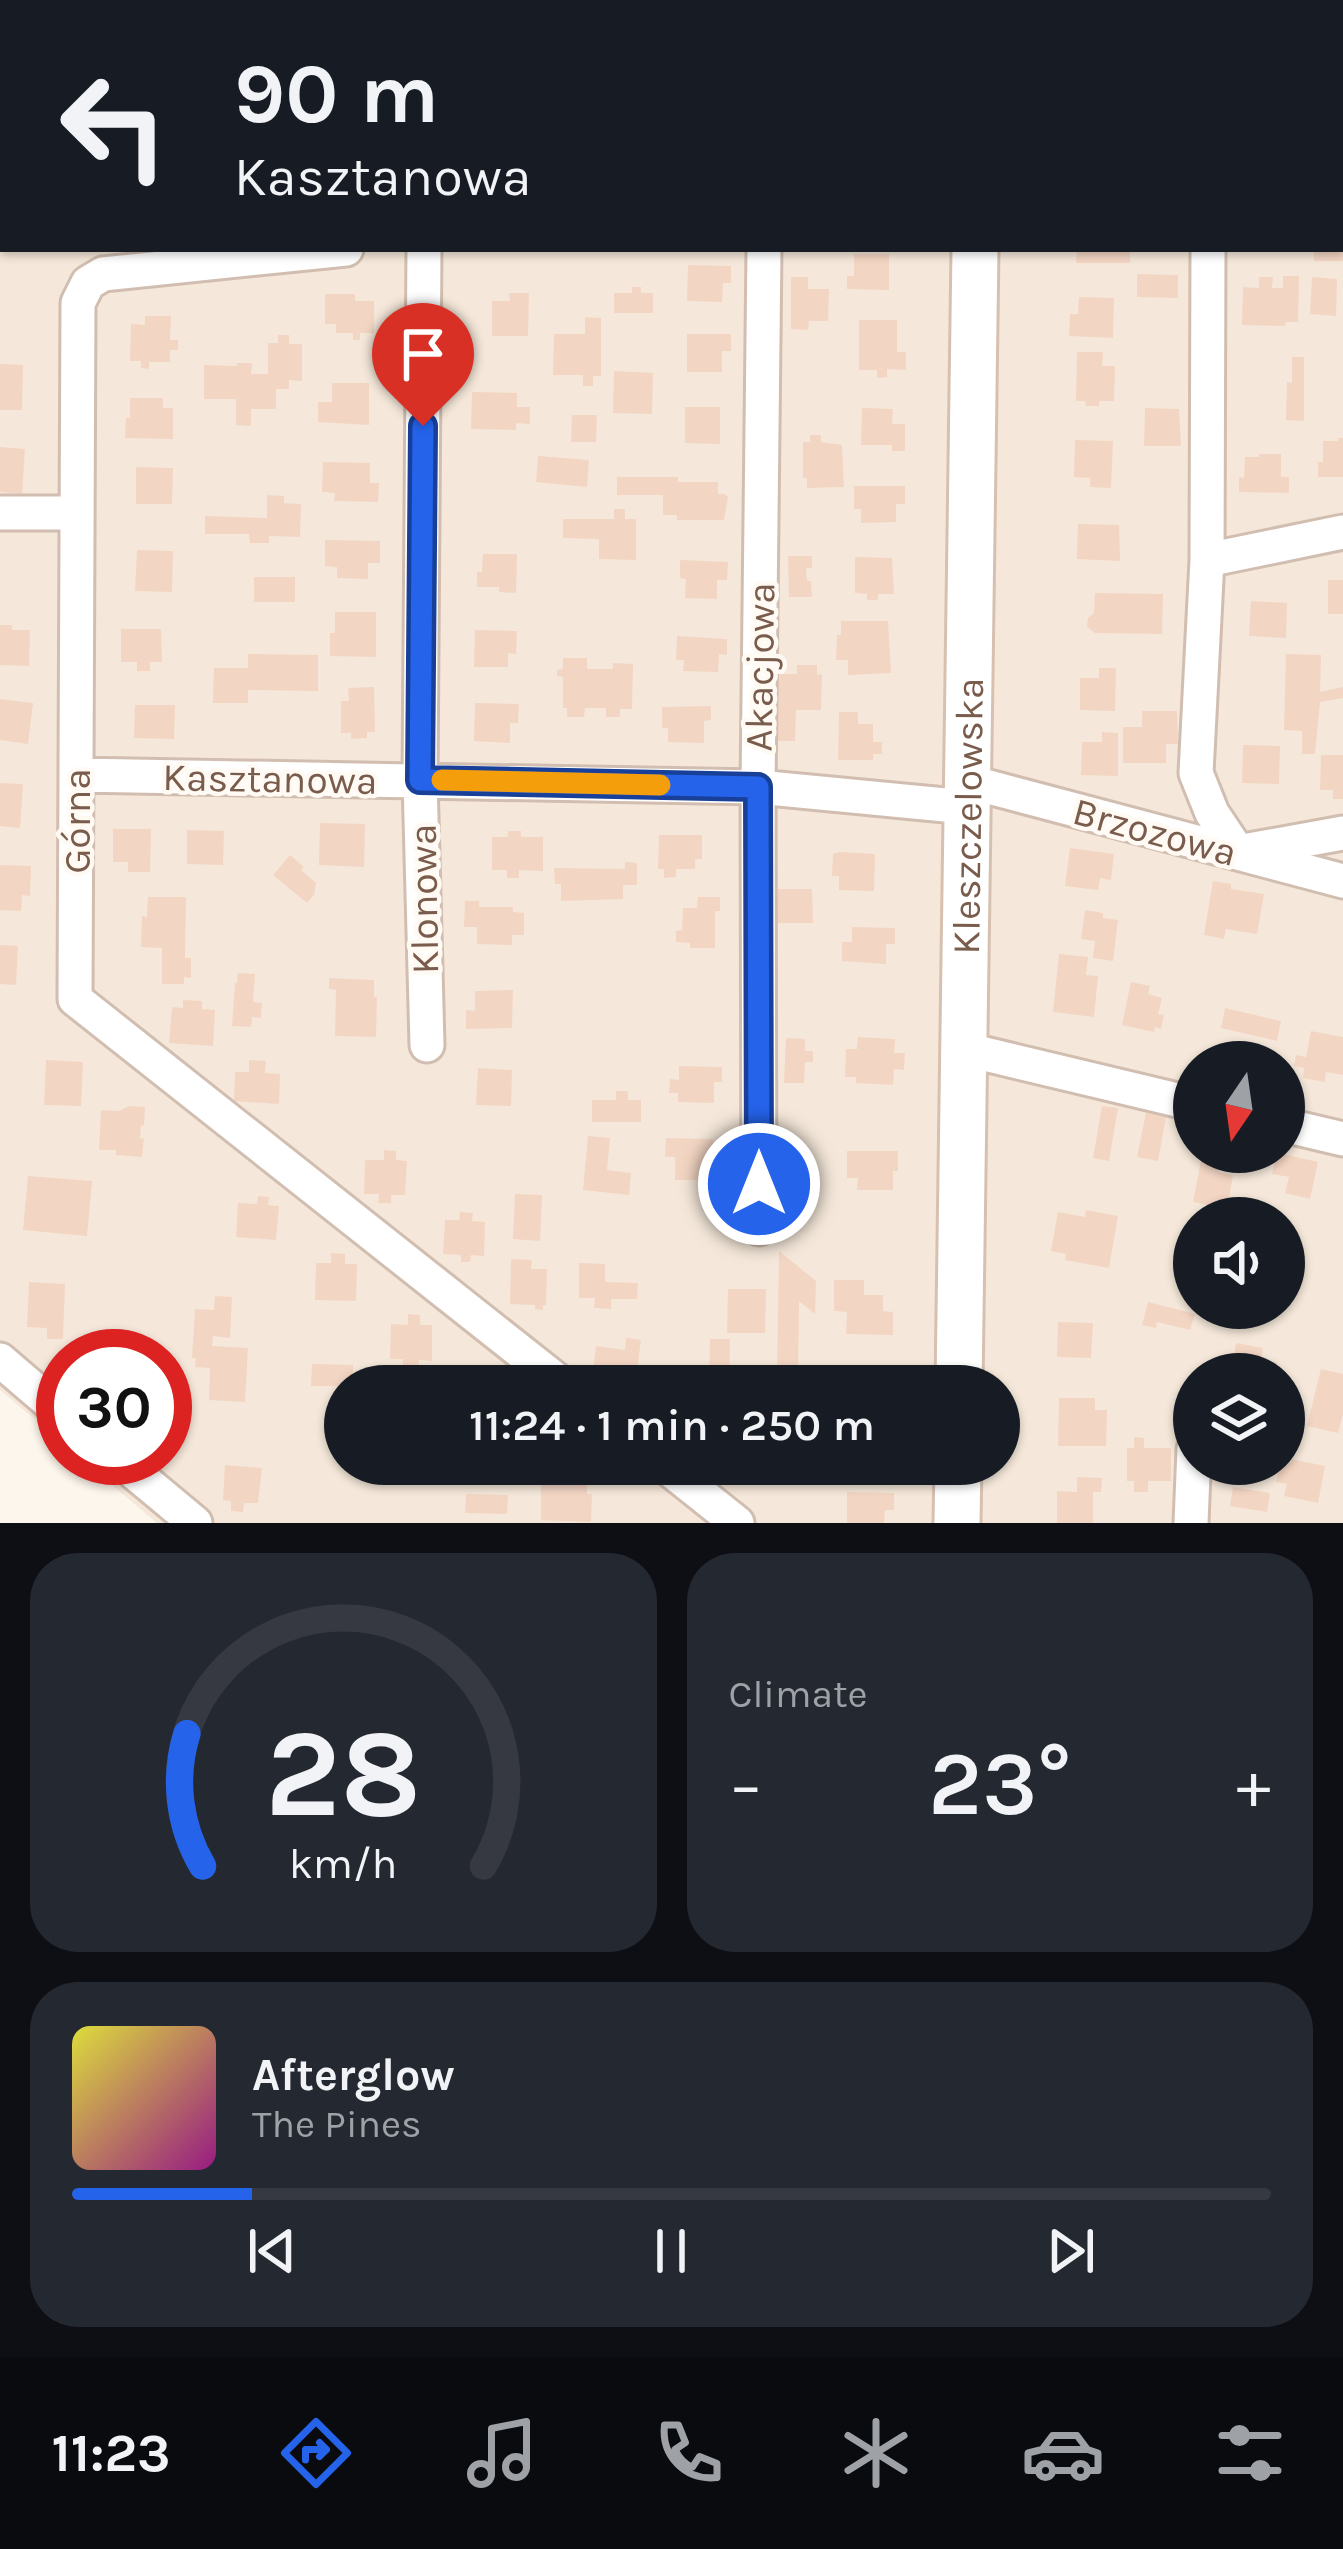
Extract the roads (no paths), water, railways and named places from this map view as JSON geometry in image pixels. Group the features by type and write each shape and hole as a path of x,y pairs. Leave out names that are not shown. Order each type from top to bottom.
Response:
{"main road":[{"name":"Kleszczelowska","path":"959,1365 975,252"},
{"path":"957,1523 958,1485"}],"street":[{"name":"Górna","path":"317,252 103,274 88,283 78,303 75,999 537,1365"},
{"name":"Klonowa","path":"424,252 420,780 427,1045"},
{"name":"Akacjowa","path":"759,1228 764,252"},
{"path":"1208,252 1207,560 1196,773 1211,813 1238,852 1343,833"},
{"path":"0,513 77,513"},
{"path":"1207,560 1343,532"},
{"name":"Kasztanowa","path":"77,776 966,794"},
{"name":"Brzozowa","path":"966,794 1238,852 1343,881"},
{"path":"964,1049 1173,1098"},
{"path":"1305,1130 1343,1139"},
{"path":"0,1360 36,1391"},
{"path":"149,1485 195,1523"},
{"path":"689,1485 737,1523"},
{"path":"1191,1523 1193,1485"}]}
